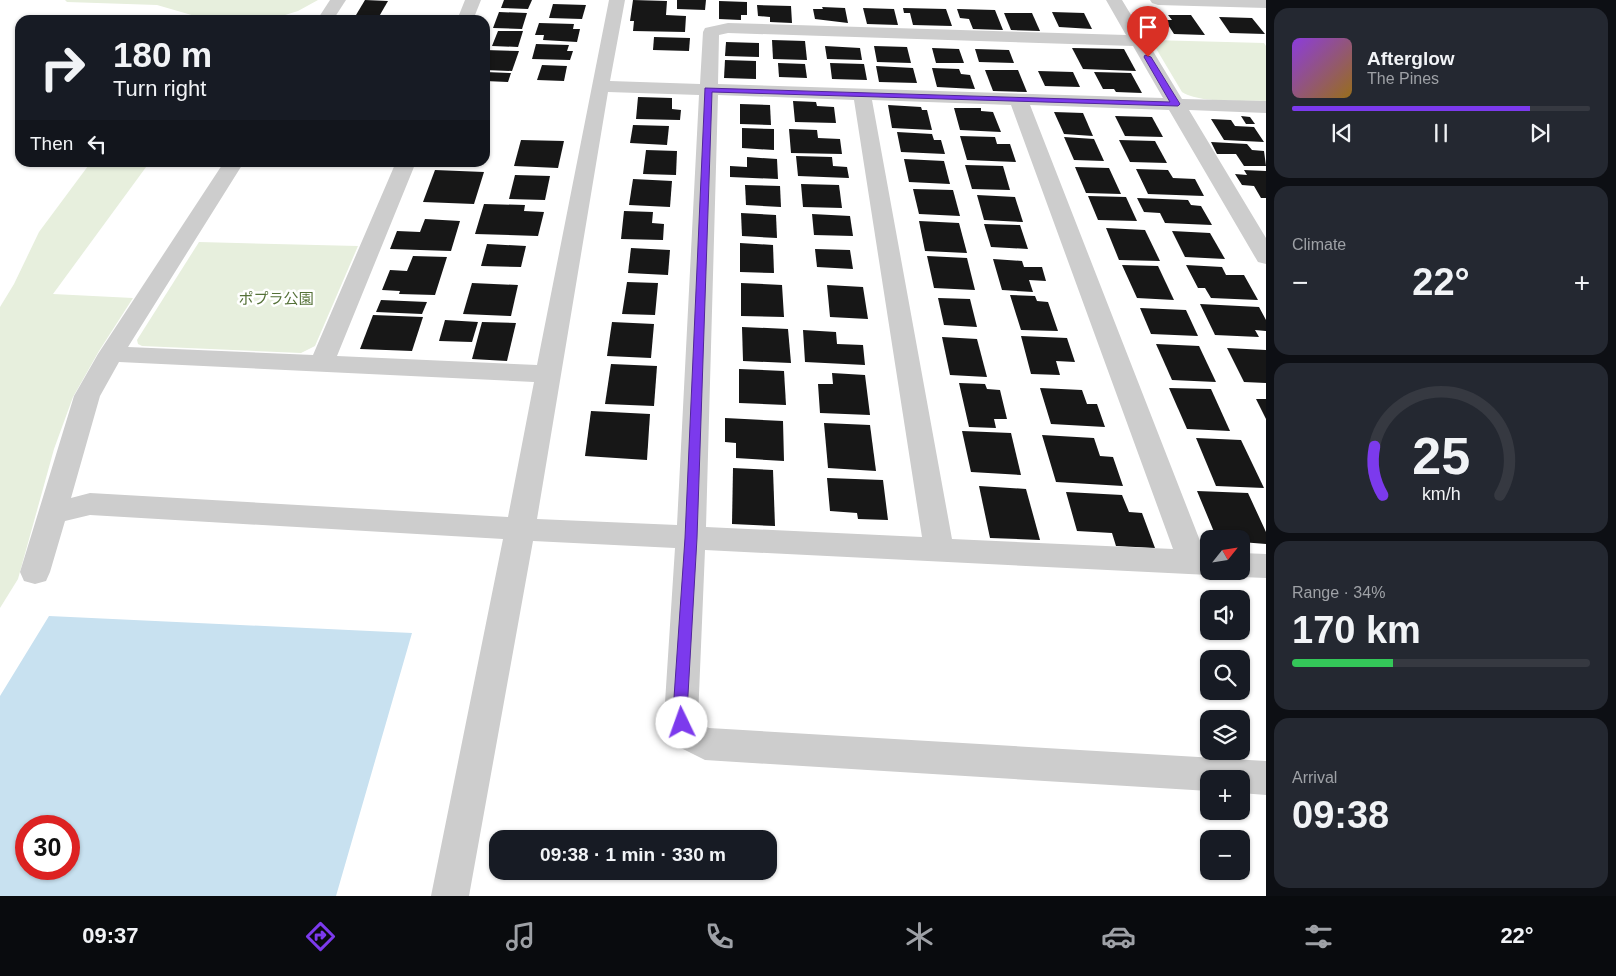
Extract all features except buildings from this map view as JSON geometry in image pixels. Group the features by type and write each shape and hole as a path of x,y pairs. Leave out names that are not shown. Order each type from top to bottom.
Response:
{"street":[{"path":"329,15 338,0"},
{"path":"467,15 473,0"},
{"path":"450,896 520,529 617,0"},
{"path":"1114,0 1266,257"},
{"path":"1158,0 1266,3"},
{"path":"1138,41 718,29 711,33 691,538 680,712 684,728 689,735 699,742 1266,778"},
{"path":"600,86 1266,107"},
{"path":"862,94 939,551"},
{"path":"1018,99 1200,560"},
{"path":"35,572 87,396 111,354 231,167"},
{"path":"321,364 404,167"},
{"path":"111,354 548,374"},
{"path":"51,514 90,504 520,529 1200,563"},
{"path":"1250,565 1266,566"}],"green space":[{"path":"65,0 318,0 298,11 285,15 192,15 157,5 67,2"},
{"path":"1151,40 1264,43 1266,46 1266,101 1211,100 1190,96 1182,92"},
{"path":"87,167 146,167 53,294 133,298 99,351 73,397 54,449 18,579 0,608 0,307 14,284 39,232"},
{"name":"ポプラ公園","path":"199,242 358,246 315,346 301,353 142,346 138,344 137,340"}],"water":[{"path":"49,616 412,633 336,896 0,896 0,696"}],"route":[{"path":"682,723 680,712 691,538 708,89 1176,104 1148,57"}]}
